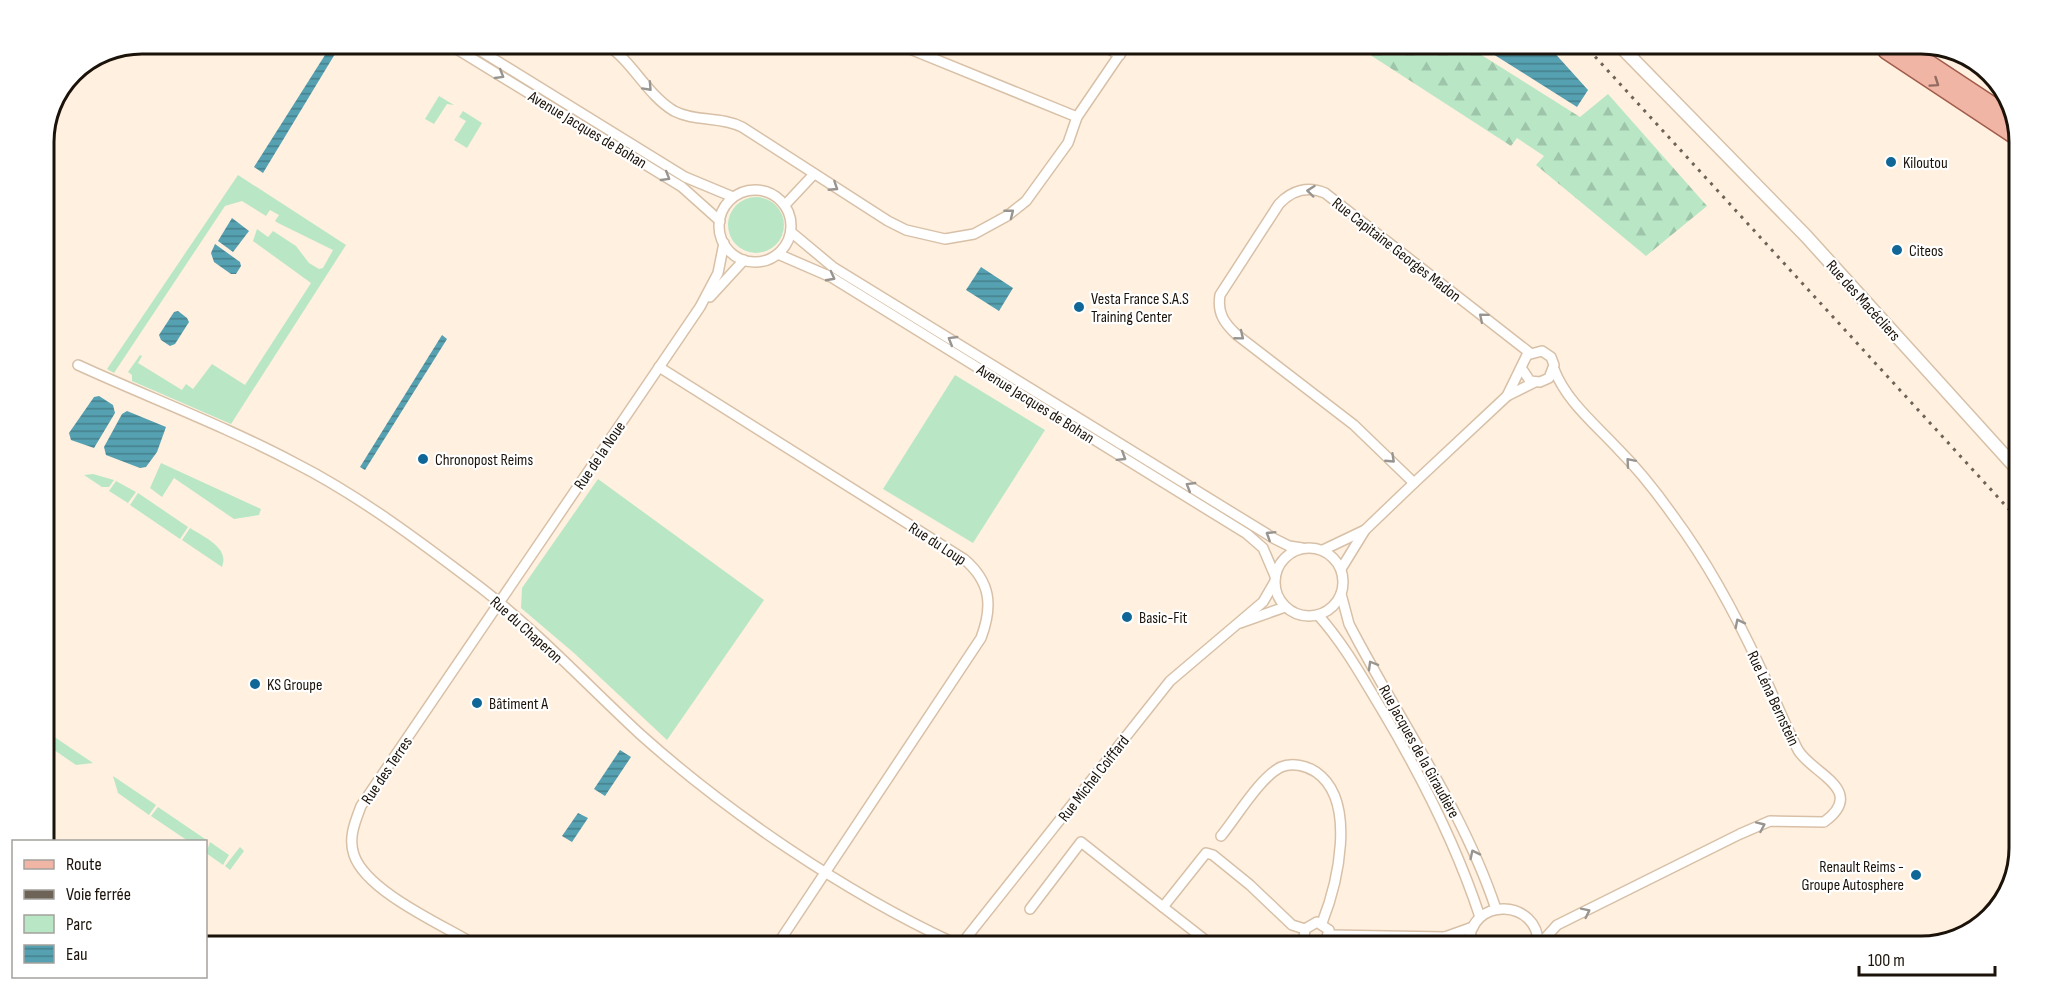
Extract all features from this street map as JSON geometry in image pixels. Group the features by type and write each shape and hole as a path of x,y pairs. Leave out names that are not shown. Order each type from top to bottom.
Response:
{"main road":[{"path":"1890,54 2008,133"},
{"path":"1916,54 2003,112"}],"street":[{"name":"Avenue Jacques de Bohan","path":"465,54 682,187 720,221"},
{"name":"Avenue Jacques de Bohan","path":"486,54 685,177 733,197"},
{"path":"616,54 673,110 691,117 732,122 906,230 945,239 968,235 992,226 1026,201 1068,143 1077,117 1120,54"},
{"path":"922,54 1077,117"},
{"name":"Rue des Macécliers","path":"1628,54 1709,134"},
{"name":"Rue des Macécliers","path":"1637,54 1806,236 2009,460"},
{"path":"785,205 814,174"},
{"path":"700,307 718,273 724,243 720,221 724,209 733,197 751,190 761,190 770,193 785,205 789,213 791,232 778,254 762,261 744,260 732,253 724,243"},
{"name":"Rue Capitaine Georges Madon","path":"1414,483 1354,425 1237,335 1222,320 1220,295 1279,204 1286,197 1300,190 1317,190 1325,193 1399,248 1530,353"},
{"name":"Avenue Jacques de Bohan","path":"791,232 833,267 1240,517 1289,546 1302,548"},
{"name":"Avenue Jacques de Bohan","path":"778,254 831,277 1247,534 1263,548 1274,579"},
{"path":"700,307 744,260"},
{"name":"Rue de la Noue","path":"499,603 700,307"},
{"path":"1341,569 1365,530 1507,396 1535,382 1549,378 1554,369 1553,361 1547,353 1536,351 1524,359 1522,369 1507,396"},
{"name":"Rue du Chaperon","path":"78,365 305,468 409,535 499,603 642,735 757,826 824,872 940,936"},
{"name":"Rue du Loup","path":"659,367 964,559 977,570 986,585 990,604 981,638 824,872"},
{"path":"1522,369 1526,378 1535,382"},
{"name":"Rue Léna Bernstein","path":"1547,936 1557,926 1770,821 1824,822 1836,809 1839,796 1832,779 1819,771 1799,751 1733,611 1675,517 1633,464 1569,396 1559,383 1554,369"},
{"path":"1323,550 1365,530"},
{"path":"1302,548 1323,550 1331,555 1341,569 1343,586 1336,604 1318,615 1295,613 1279,600 1274,579 1284,558 1302,548"},
{"name":"Rue Michel Coiffard","path":"968,936 1170,681 1263,602 1274,579"},
{"name":"Rue Jacques de la Giraudière","path":"1341,594 1349,624 1449,801 1485,878 1496,909"},
{"name":"Rue des Terres","path":"460,936 385,890 363,872 354,856 351,838 361,806 499,603"},
{"name":"Rue Michel Coiffard","path":"1235,625 1285,607"},
{"name":"Rue Jacques de la Giraudière","path":"1318,615 1352,660 1418,770 1462,863 1480,918"},
{"path":"1221,836 1257,791 1280,768 1288,765 1299,766 1311,769 1323,777 1333,794 1339,820 1341,847 1336,881 1322,923 1326,936"},
{"path":"1030,909 1082,843 1199,936"},
{"path":"1163,907 1206,854 1213,855 1251,885 1292,925 1305,929"},
{"path":"783,936 824,872"},
{"path":"1471,936 1473,927 1480,918 1496,909 1511,909 1522,914 1533,924 1539,936"},
{"path":"1305,929 1312,923 1322,923"},
{"path":"1448,936 1473,927"},
{"path":"1305,929 1306,936"}],"green space":[{"path":"1369,54 1480,54 1580,117 1608,94 1707,206 1646,256 1536,165 1544,156 1517,138 1511,146"},
{"path":"439,96 454,105 447,104 434,124 425,119"},
{"path":"463,111 482,123 467,148 454,140 466,121 459,117"},
{"path":"238,175 346,245 231,424 132,381 132,375 128,372 140,355 142,356 138,363 182,390 186,384 193,389 212,364 245,385 311,283 253,241 257,229 268,237 273,231 296,246 309,263 319,269 323,268 333,250 278,223 275,221 279,215 270,210 266,216 242,201 225,206 114,373 107,369"},
{"path":"751,197 761,197 776,205 782,214 784,225 782,236 776,245 761,253 751,253 740,248 733,241 728,230 728,220 733,209 740,202"},
{"path":"955,375 1045,430 973,543 883,489"},
{"path":"161,463 261,509 259,515 234,519 174,478 162,497 150,488"},
{"path":"93,474 114,480 109,487 102,487 84,475"},
{"path":"598,479 764,600 667,740 574,653 521,608 522,588"},
{"path":"116,481 136,492 128,503 109,491"},
{"path":"138,493 188,527 180,539 130,505"},
{"path":"190,528 219,549 223,560 222,567 182,540"},
{"path":"54,737 93,763 76,765 54,750"},
{"path":"113,776 156,805 149,815 118,793"},
{"path":"158,807 207,840 187,840 151,816"},
{"path":"210,842 229,855 223,865 207,854"},
{"path":"240,847 244,851 230,870 225,866"}],"water":[{"path":"326,54 335,54 263,173 254,167"},
{"path":"1493,54 1556,54 1588,90 1577,107"},
{"path":"232,218 249,231 233,252 218,241"},
{"path":"215,244 240,262 241,266 236,274 231,274 214,262 211,253"},
{"path":"981,267 1013,288 999,311 966,290"},
{"path":"178,311 189,322 175,344 170,346 161,340 159,335 174,312"},
{"path":"442,335 447,339 365,470 360,467"},
{"path":"99,396 113,405 115,413 94,448 71,440 69,433 94,397"},
{"path":"127,411 166,427 157,452 146,467 140,468 106,455 104,447 122,414"},
{"path":"620,750 631,757 605,796 594,789"},
{"path":"578,813 588,818 572,842 562,836"}],"railway":[{"path":"1593,54 2009,509"}],"place":[{"name":"Kiloutou","path":"1891,162"},
{"name":"Citeos","path":"1897,250"},
{"name":"Vesta France S.A.S Training Center","path":"1079,307"},
{"name":"Chronopost Reims","path":"423,459"},
{"name":"Basic-Fit","path":"1127,617"},
{"name":"KS Groupe","path":"255,684"},
{"name":"Bâtiment A","path":"477,703"},
{"name":"Renault Reims - Groupe Autosphere","path":"1916,875"}]}
